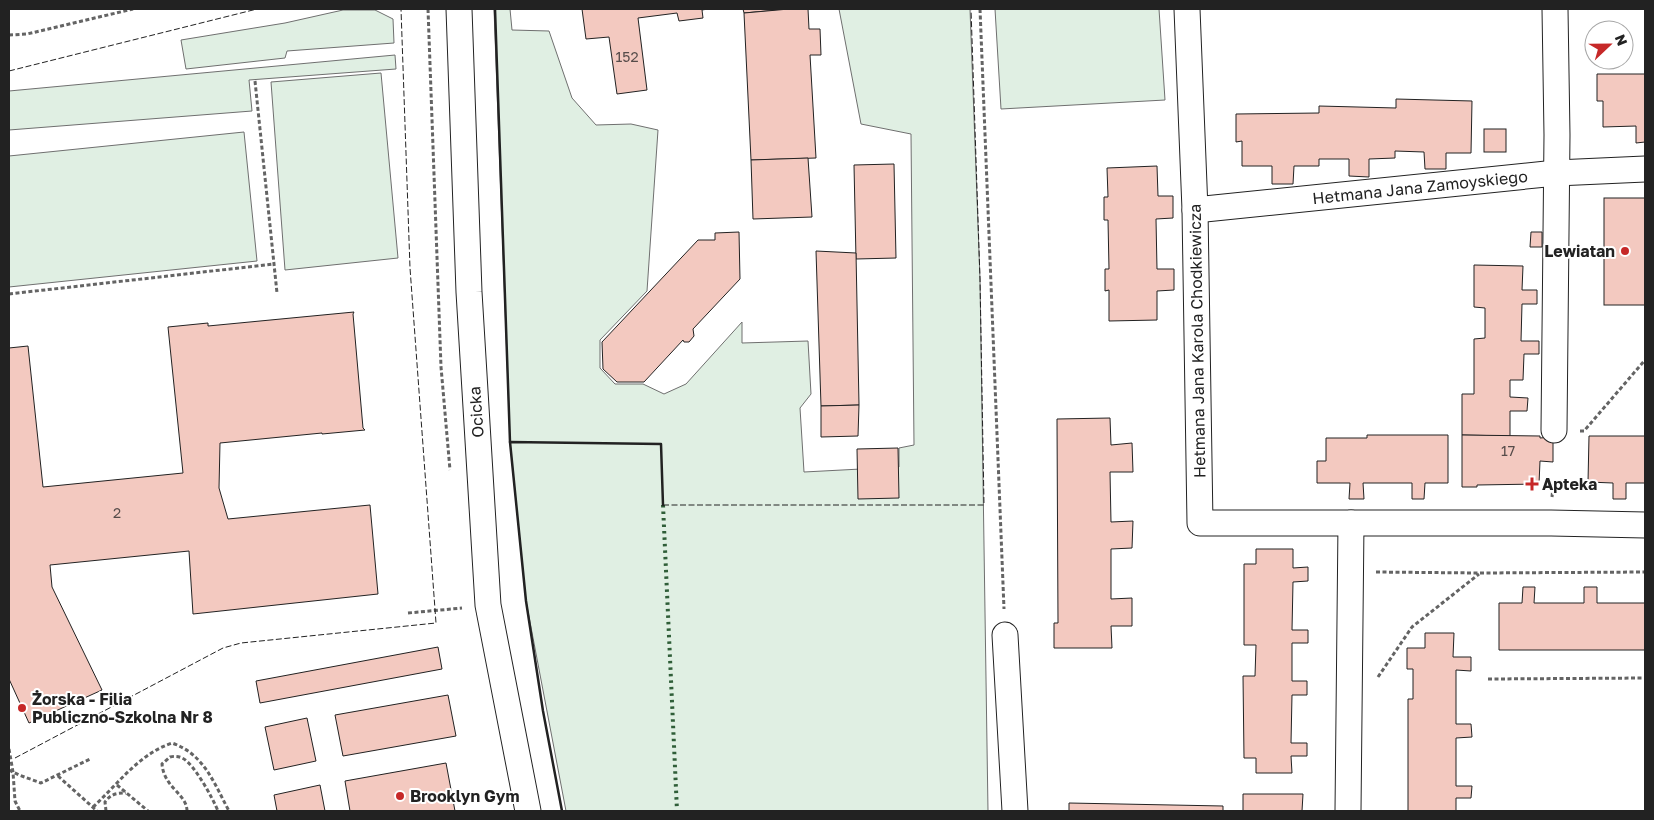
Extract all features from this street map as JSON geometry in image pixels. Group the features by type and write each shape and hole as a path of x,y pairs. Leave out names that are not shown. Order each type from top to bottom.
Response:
{"street":[{"name":"Ocicka","path":"459,9 469,292 488,605 528,811"},
{"name":"Hetmana Jana Karola Chodkiewicza","path":"1187,9 1195,210 1200,523 1551,522 1645,525"},
{"path":"1554,9 1556,173 1554,430"},
{"name":"Hetmana Jana Zamoyskiego","path":"1195,210 1556,173 1645,169"},
{"path":"1348,811 1350,523"},
{"path":"1005,635 1015,811"}],"path":[{"path":"9,35 27,34 133,9"},
{"path":"980,9 1005,635"},
{"path":"256,81 277,293"},
{"path":"9,294 274,264"},
{"path":"1554,430 1584,431 1645,360"},
{"path":"1350,571 1479,574 1645,572"},
{"path":"1375,681 1412,627 1479,574"},
{"path":"408,613 465,608"},
{"path":"1488,679 1645,678"},
{"path":"93,808 141,760 153,751 172,742 189,750 198,759 211,776 229,811"},
{"path":"9,749 15,801 20,811"},
{"path":"187,811 182,798 167,781 163,772 162,764 170,757 181,757 188,762 210,794 218,811"},
{"path":"9,770 41,783 90,759"},
{"path":"58,776 97,811"},
{"path":"117,785 148,811"},
{"path":"106,811 105,802 110,796 126,793"}],"green space":[{"path":"494,9 510,9 512,30 549,31 572,98 596,125 631,124 658,130 647,291 600,340 600,368 615,384 643,384 664,394 686,384 742,322 742,343 808,341 811,394 800,408 804,472 899,467 899,448 914,445 911,134 861,124 839,9 970,9 980,279 988,811 566,811 526,601 510,442"},
{"path":"995,9 1159,9 1165,100 1001,109"},
{"path":"343,10 375,10 393,19 394,43 287,51 285,58 186,69 181,40 285,23"},
{"path":"395,55 396,69 249,80 252,111 9,130 9,91"},
{"path":"381,73 398,258 285,270 271,82"},
{"path":"244,132 257,261 9,287 9,156"}],"building":[{"path":"582,9 708,9 702,10 703,18 679,21 677,13 638,18 647,90 617,94 609,37 586,39"},
{"path":"743,9 789,9 744,13"},
{"path":"808,9 809,29 820,29 821,55 810,55 816,158 751,160 744,13"},
{"path":"1597,74 1645,74 1645,142 1636,143 1636,126 1603,127 1603,101 1597,101"},
{"path":"1396,99 1472,101 1471,153 1446,153 1446,169 1425,169 1424,152 1395,151 1395,158 1369,159 1369,177 1349,176 1349,159 1319,159 1319,166 1294,166 1293,184 1272,184 1272,166 1242,166 1242,141 1236,142 1236,114 1319,113 1319,106 1396,108"},
{"path":"1484,129 1506,129 1506,152 1484,152"},
{"path":"808,158 812,217 753,219 751,160"},
{"path":"894,164 896,258 856,259 854,165"},
{"path":"1157,166 1158,196 1173,196 1173,218 1156,219 1157,269 1174,269 1174,290 1157,291 1157,320 1109,321 1109,290 1105,291 1105,269 1109,269 1108,220 1104,220 1104,197 1108,197 1107,168"},
{"name":"Lewiatan","path":"1604,198 1645,198 1645,305 1604,305"},
{"path":"739,232 740,279 693,329 694,336 689,342 684,342 683,340 644,382 617,382 603,369 602,342 698,240 715,240 715,233"},
{"path":"1531,232 1542,232 1542,247 1530,247"},
{"path":"816,251 856,253 859,405 821,406"},
{"path":"1474,265 1523,266 1522,290 1537,290 1537,304 1522,304 1521,341 1539,341 1539,354 1524,354 1523,380 1510,380 1510,397 1528,398 1527,411 1510,411 1510,436 1462,435 1462,394 1474,394 1474,339 1485,338 1485,308 1474,307"},
{"path":"354,312 363,428 365,430 220,443 219,488 228,519 370,505 378,594 193,614 189,551 50,565 52,587 102,690 29,723 9,679 9,348 28,346 43,487 183,473 168,327 208,323 208,326"},
{"path":"859,405 858,436 821,437 821,406"},
{"path":"1110,418 1111,445 1132,443 1133,472 1110,472 1111,522 1133,521 1132,548 1111,549 1111,599 1132,598 1132,626 1111,626 1112,648 1054,648 1054,623 1058,623 1057,419"},
{"path":"1367,435 1448,435 1448,483 1425,483 1424,499 1412,499 1412,483 1363,483 1364,499 1349,499 1350,483 1317,483 1317,461 1326,461 1326,438 1367,438"},
{"path":"1462,435 1553,437 1553,462 1540,461 1539,484 1462,487"},
{"path":"1589,436 1645,436 1645,483 1626,483 1626,499 1613,499 1613,483 1588,482"},
{"path":"898,448 899,498 858,499 857,449"},
{"path":"1256,549 1293,549 1293,568 1308,567 1308,581 1293,582 1292,630 1308,630 1308,643 1292,643 1292,681 1307,681 1307,695 1292,695 1291,743 1307,743 1307,756 1291,756 1292,773 1256,773 1256,758 1244,758 1243,676 1255,676 1256,645 1244,645 1244,564 1256,564"},
{"path":"1523,587 1535,587 1534,603 1584,603 1584,587 1597,587 1597,603 1645,603 1645,650 1499,650 1499,603 1522,603"},
{"path":"1425,633 1454,633 1453,657 1471,657 1471,671 1456,670 1456,724 1471,724 1472,737 1456,738 1456,786 1472,786 1471,798 1456,798 1456,811 1408,811 1408,699 1413,699 1413,669 1407,669 1407,648 1425,648"},
{"path":"438,647 442,669 260,703 256,681"},
{"path":"448,695 456,736 343,756 335,715"},
{"path":"307,718 316,761 274,770 265,727"},
{"name":"Brooklyn Gym","path":"446,763 455,811 350,811 345,781"},
{"path":"320,785 325,811 277,811 274,795"},
{"path":"1243,794 1303,794 1302,811 1243,811"},
{"path":"1069,803 1223,806 1223,811 1069,811"}],"hedge":[{"path":"663,505 677,811"}],"fence":[{"path":"9,71 257,9"},
{"path":"15,758 223,648 241,643 436,623 410,268 401,9"},
{"path":"663,505 984,505 980,279 971,9"}],"wall":[{"path":"495,9 510,442"},
{"path":"562,811 543,711 526,601 510,442 661,444 663,505"}],"place":[{"name":"Lewiatan","path":"1625,251"},
{"name":"Apteka","path":"1532,484"},
{"name":"Żorska - Filia Publiczno-Szkolna Nr 8","path":"22,708"},
{"name":"Brooklyn Gym","path":"400,796"}]}
